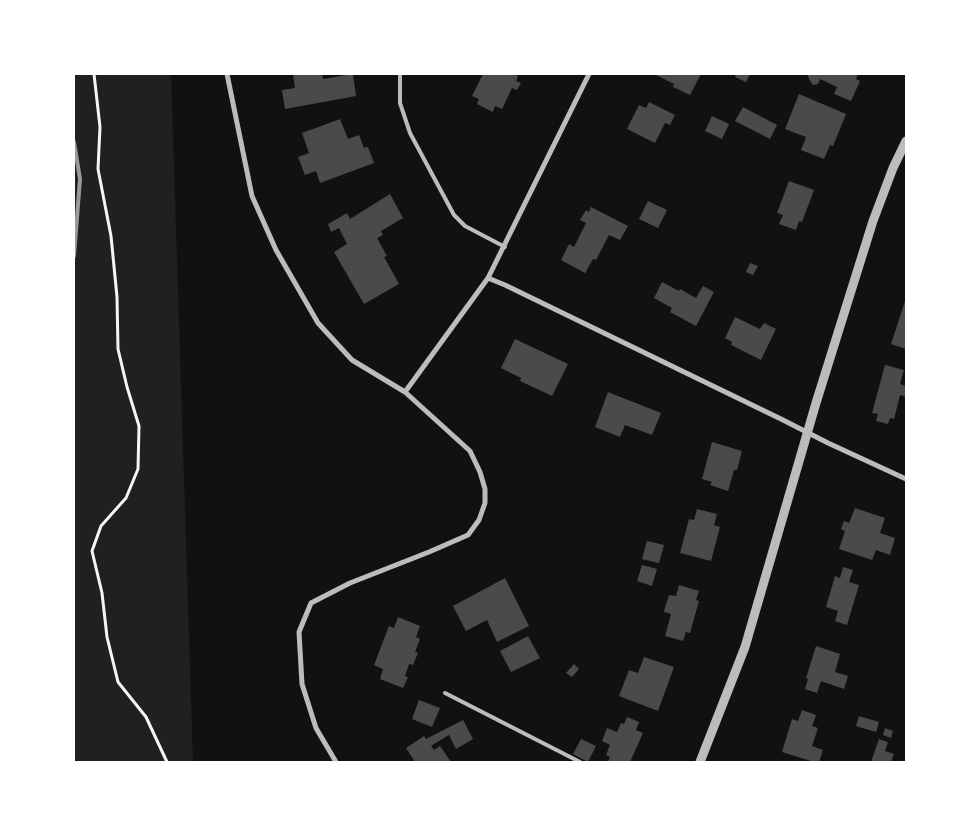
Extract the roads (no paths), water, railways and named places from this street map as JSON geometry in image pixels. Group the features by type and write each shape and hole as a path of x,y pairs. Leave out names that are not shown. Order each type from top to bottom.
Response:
{"street":[{"path":"226,74 252,196 276,250 318,323 352,360 405,392 470,451 486,489 485,503 479,520 468,535 350,583 312,603 299,632 302,684 316,728 336,762"},
{"path":"405,392 488,278 589,74"},
{"path":"700,762 745,648 808,432 873,221 893,168 906,142"},
{"path":"488,278 906,479"}],"lane":[{"path":"400,74 400,103 410,133 454,215 465,226 505,247"},
{"path":"445,693 580,762"}],"railway":[{"path":"74,142 80,179 74,256"}]}
